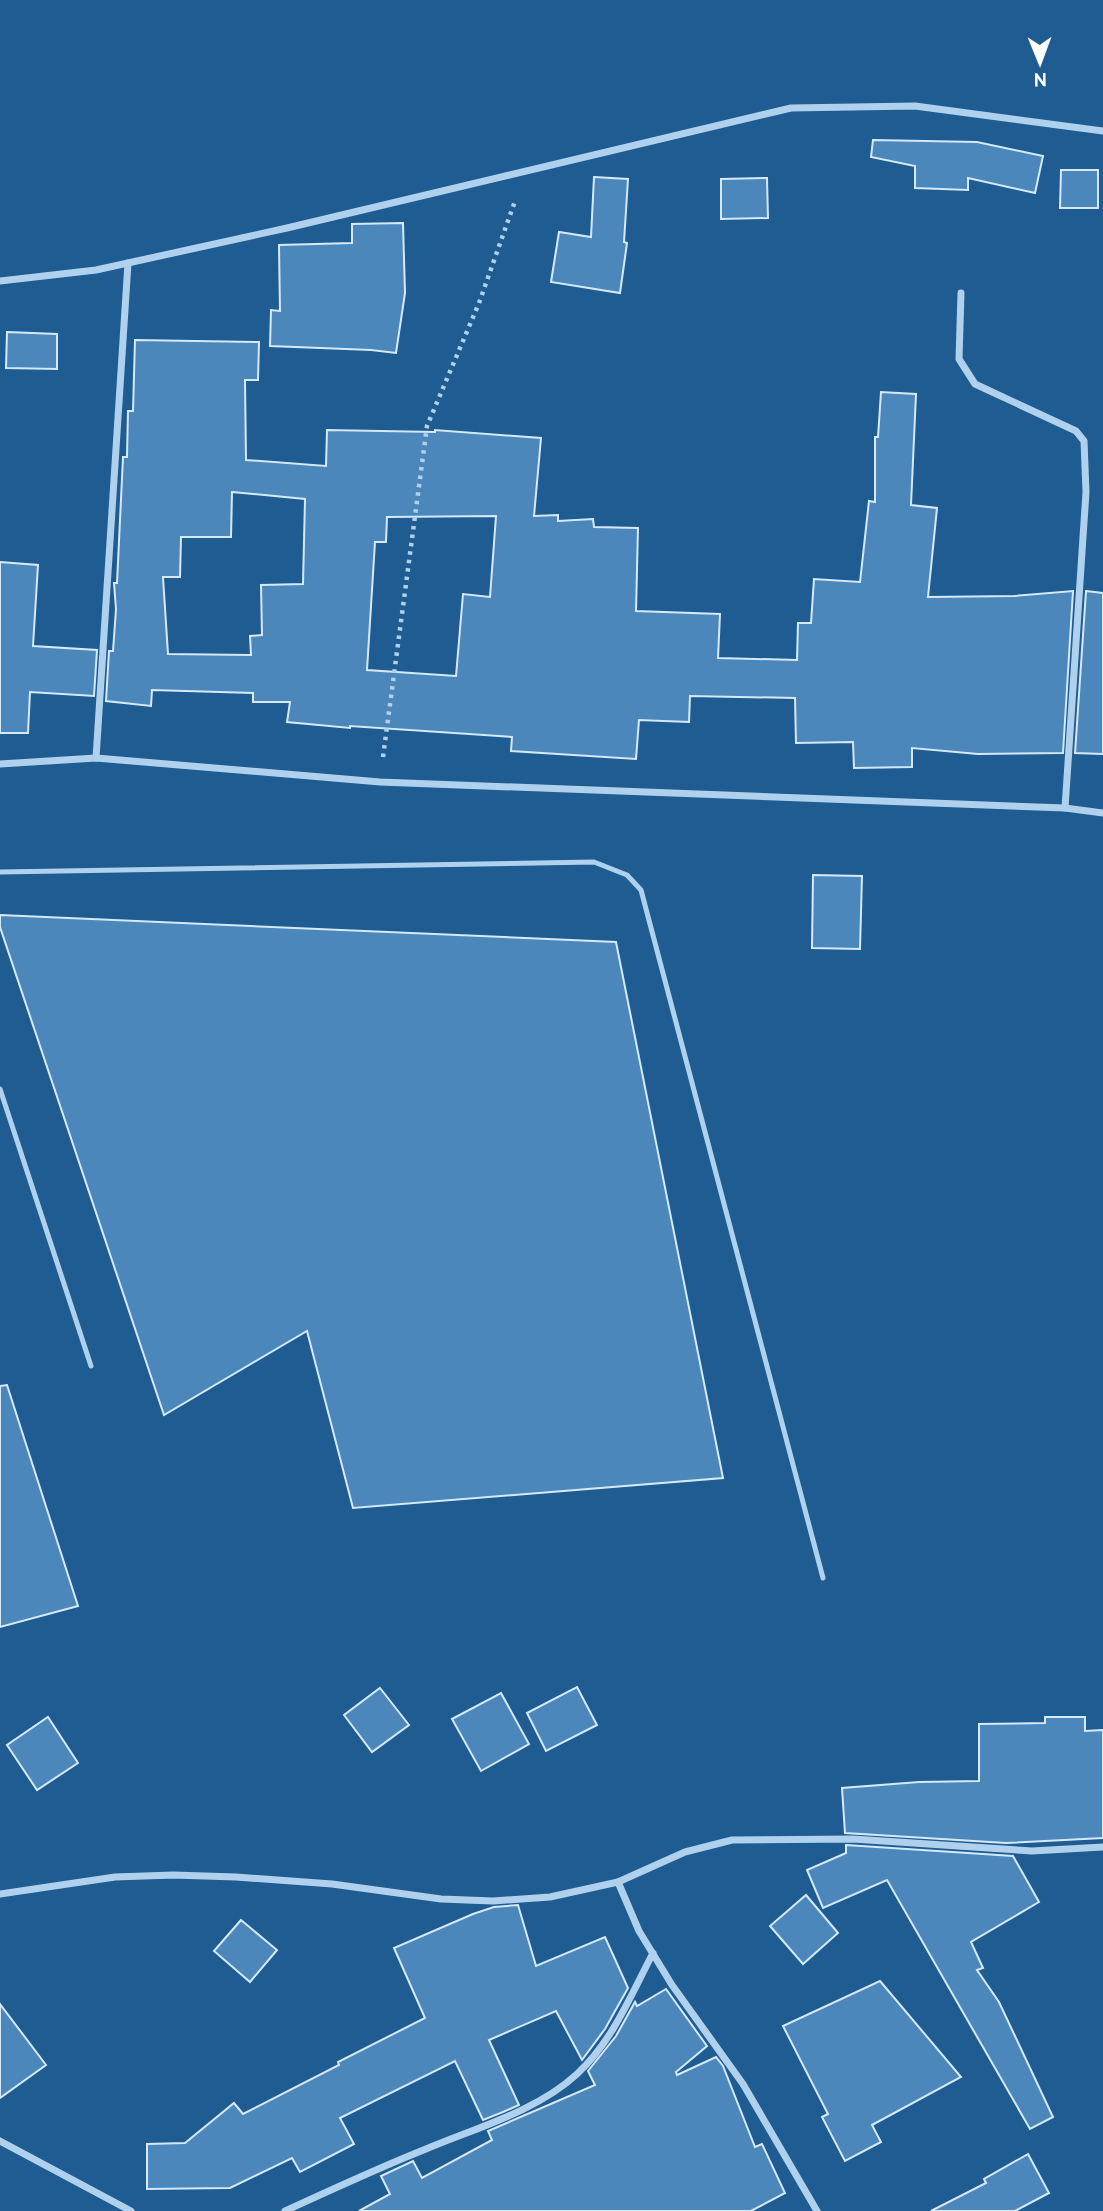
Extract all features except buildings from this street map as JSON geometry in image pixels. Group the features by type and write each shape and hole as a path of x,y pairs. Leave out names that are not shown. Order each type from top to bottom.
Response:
{"street":[{"path":"0,281 96,270 287,228 791,108 915,106 1103,131"},
{"path":"96,758 128,262"},
{"path":"961,292 959,359 975,384 1076,431 1084,441 1086,492 1065,808"},
{"path":"0,764 96,758 380,782 1065,808 1103,813"},
{"path":"0,1894 115,1877 173,1875 332,1884 442,1899 493,1901 550,1897 618,1882 685,1852 732,1840 853,1839 1031,1851 1103,1847"},
{"path":"618,1882 639,1931 672,1985 743,2084 817,2211"},
{"path":"285,2211 401,2159 541,2102 577,2074 599,2050 615,2027 653,1953"},
{"path":"0,2141 131,2211"}],"lane":[{"path":"0,872 594,862 627,875 641,890 823,1578"},
{"path":"0,1089 91,1366"}],"path":[{"path":"380,782 427,426 479,303 526,170"}]}
